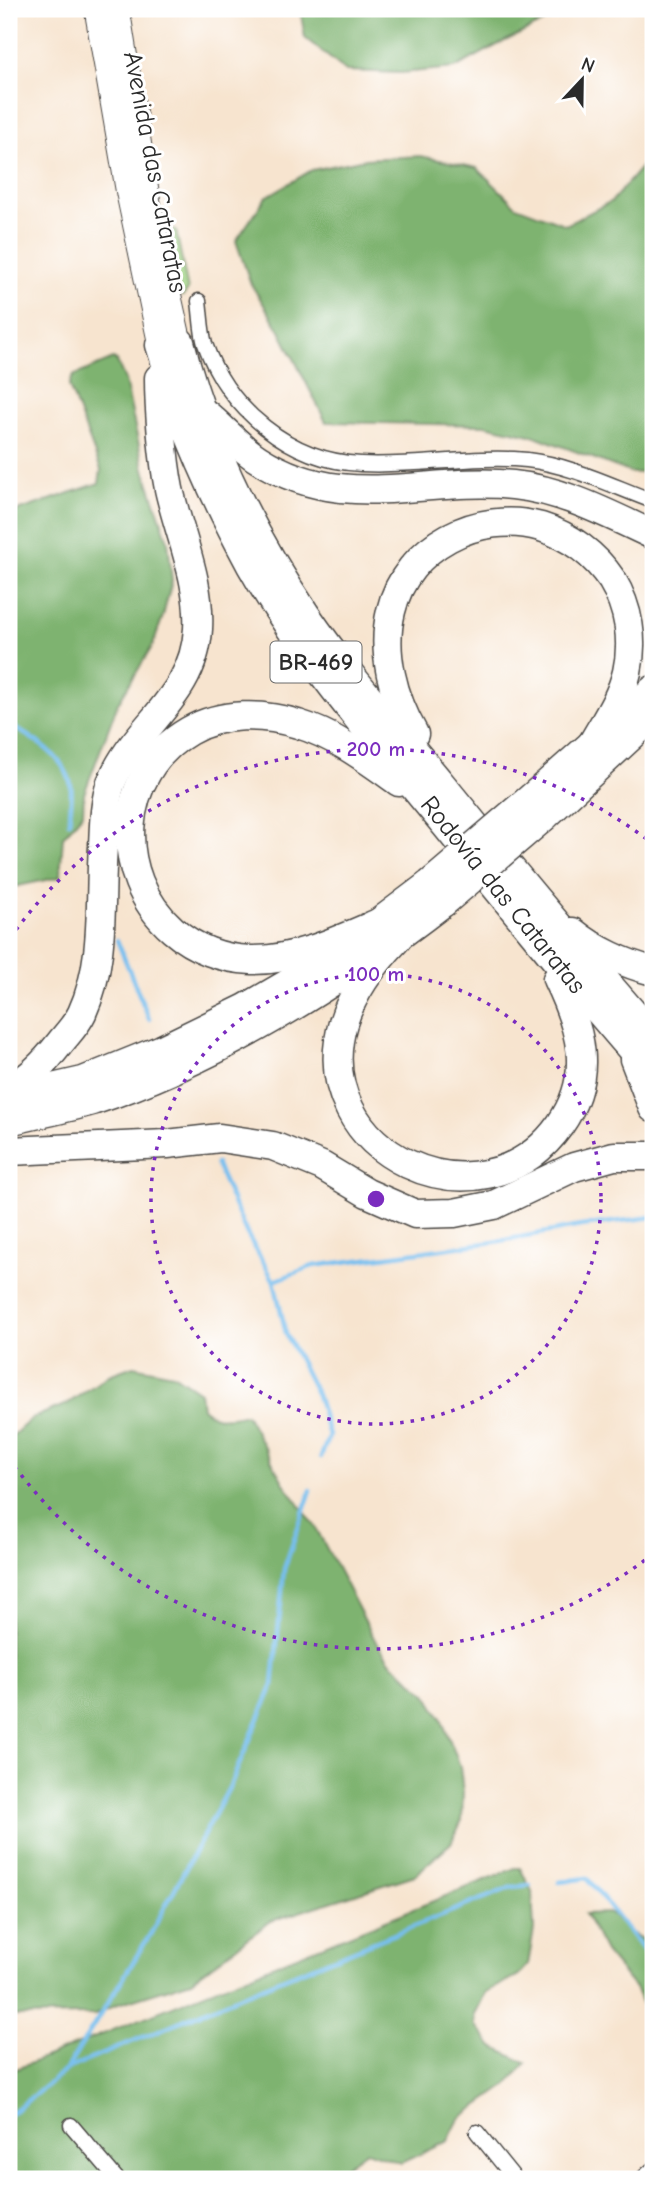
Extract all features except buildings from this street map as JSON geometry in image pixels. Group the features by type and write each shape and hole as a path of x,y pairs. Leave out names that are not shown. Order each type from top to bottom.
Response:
{"highway":[{"name":"Rodovía das Cataratas","path":"170,344 254,531 301,607 354,677 538,904 641,1042 653,1074"},
{"name":"Rodovía das Cataratas","path":"170,344 182,415 210,482 252,566 303,644 348,705 538,939 641,1042"},
{"path":"9,1088 47,1060 81,1015 91,987 99,945 105,806 112,782 128,754 179,690 197,650 195,588 169,487 159,394 170,344"},
{"path":"201,410 256,458 287,474 321,485 365,491 475,484 516,485 559,494 653,535"},
{"path":"456,802 403,716 393,684 388,638 391,610 403,582 422,557 440,543 473,527 503,522 547,529 586,551 602,567 615,586 629,629 629,660 599,751"},
{"path":"9,1121 91,1101 211,1050 344,976 390,930 539,806 599,751 653,690"},
{"path":"390,930 288,956 254,960 237,959 205,950 164,923 145,896 132,865 130,849 134,802 151,766 178,738 191,729 206,724 252,716 284,720 315,730 357,753 424,798"},
{"path":"599,751 653,716"},
{"path":"599,751 653,741"},
{"path":"538,904 585,942 653,971"},
{"path":"390,930 348,1010 340,1041 343,1088 355,1117 369,1136 387,1153 422,1171 460,1177 498,1171 533,1153 545,1143 564,1119 576,1091 582,1060 574,1014 538,939"},
{"path":"9,1098 83,1081 201,1031 290,984 332,958 390,930"},
{"path":"641,1042 653,1108"},
{"path":"9,1151 167,1144 220,1138 273,1146 322,1166 367,1194 415,1213 454,1213 494,1205 575,1167 614,1156 653,1156"}],"main road":[{"name":"Avenida das Cataratas","path":"96,9 128,194 170,344"},
{"name":"Avenida das Cataratas","path":"118,9 170,344"}],"street":[{"path":"199,301 204,340 220,377 251,416 288,443 327,458 360,464 506,459 546,463 592,476 653,501"},
{"path":"71,2125 117,2179"},
{"path":"477,2132 515,2179"},
{"path":"642,2179 653,2169"}],"green space":[{"path":"300,9 593,9 548,20 455,68 401,73 346,71 305,38"},
{"path":"653,145 653,472 632,473 535,436 485,425 326,422 279,329 251,284 236,241 266,197 312,170 365,159 421,156 477,168 516,206 566,225 612,201 647,161"},
{"path":"165,231 176,231 188,290 183,296 180,296"},
{"path":"113,359 117,361 125,380 144,469 168,541 172,581 153,645 118,703 84,794 83,813 63,837 60,877 9,888 9,514 99,483 101,470 69,386 73,376"},
{"path":"133,1366 173,1374 200,1392 202,1408 213,1415 229,1417 246,1414 283,1482 315,1526 375,1640 390,1661 427,1695 441,1718 460,1766 462,1820 451,1843 415,1875 271,1921 191,1981 118,2004 95,2015 9,2016 9,1439 32,1418 67,1404 109,1375"},
{"path":"520,1868 532,1891 534,1929 528,1965 519,1975 486,1992 475,2014 476,2026 493,2047 526,2063 506,2086 459,2119 448,2141 401,2163 366,2151 327,2179 9,2179 9,2072"},
{"path":"611,1913 630,1932 653,1946 653,2027 635,1988 605,1952 585,1914"}],"waterway":[{"path":"9,724 44,746 64,769 71,788 69,822"},
{"path":"117,940 149,1019"},
{"path":"216,1164 247,1234 274,1281 286,1334 317,1395 329,1435 321,1457"},
{"path":"274,1281 313,1266 653,1217"},
{"path":"9,2115 66,2070 151,1933 230,1786 273,1685 284,1569 311,1490"},
{"path":"559,1882 587,1878 653,1962"},
{"path":"67,2069 512,1887 530,1885"}]}
